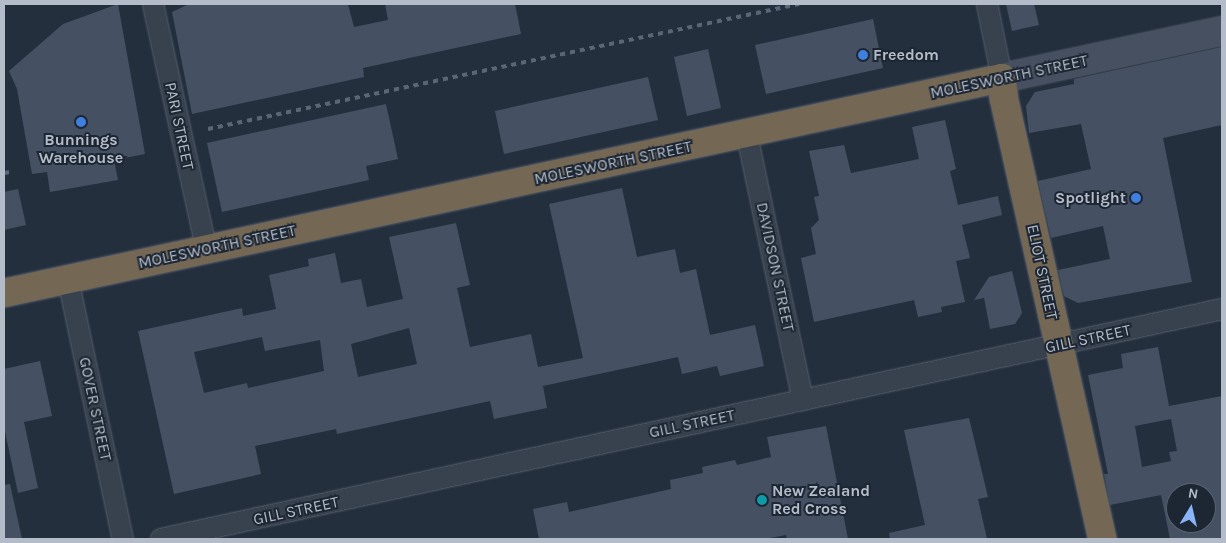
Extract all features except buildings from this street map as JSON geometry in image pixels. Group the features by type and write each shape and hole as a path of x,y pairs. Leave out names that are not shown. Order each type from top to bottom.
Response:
{"highway":[{"name":"MOLESWORTH STREET","path":"4,293 1002,78"},
{"name":"ELIOT STREET","path":"1002,78 1006,108 1102,539"}],"main road":[{"name":"MOLESWORTH STREET","path":"1002,78 1222,31"}],"street":[{"name":"PARI STREET","path":"152,4 206,248"},
{"name":"ELIOT STREET","path":"987,4 1002,78"},
{"name":"DAVIDSON STREET","path":"746,134 803,400"},
{"name":"GOVER STREET","path":"68,279 123,539"},
{"name":"GILL STREET","path":"161,539 1222,310"}],"railway":[{"path":"208,129 799,4"},
{"path":"4,173 11,172"}],"place":[{"name":"Freedom","path":"863,55"},
{"name":"Bunnings Warehouse","path":"81,122"},
{"name":"Spotlight","path":"1136,198"},
{"name":"New Zealand Red Cross","path":"762,500"}]}
